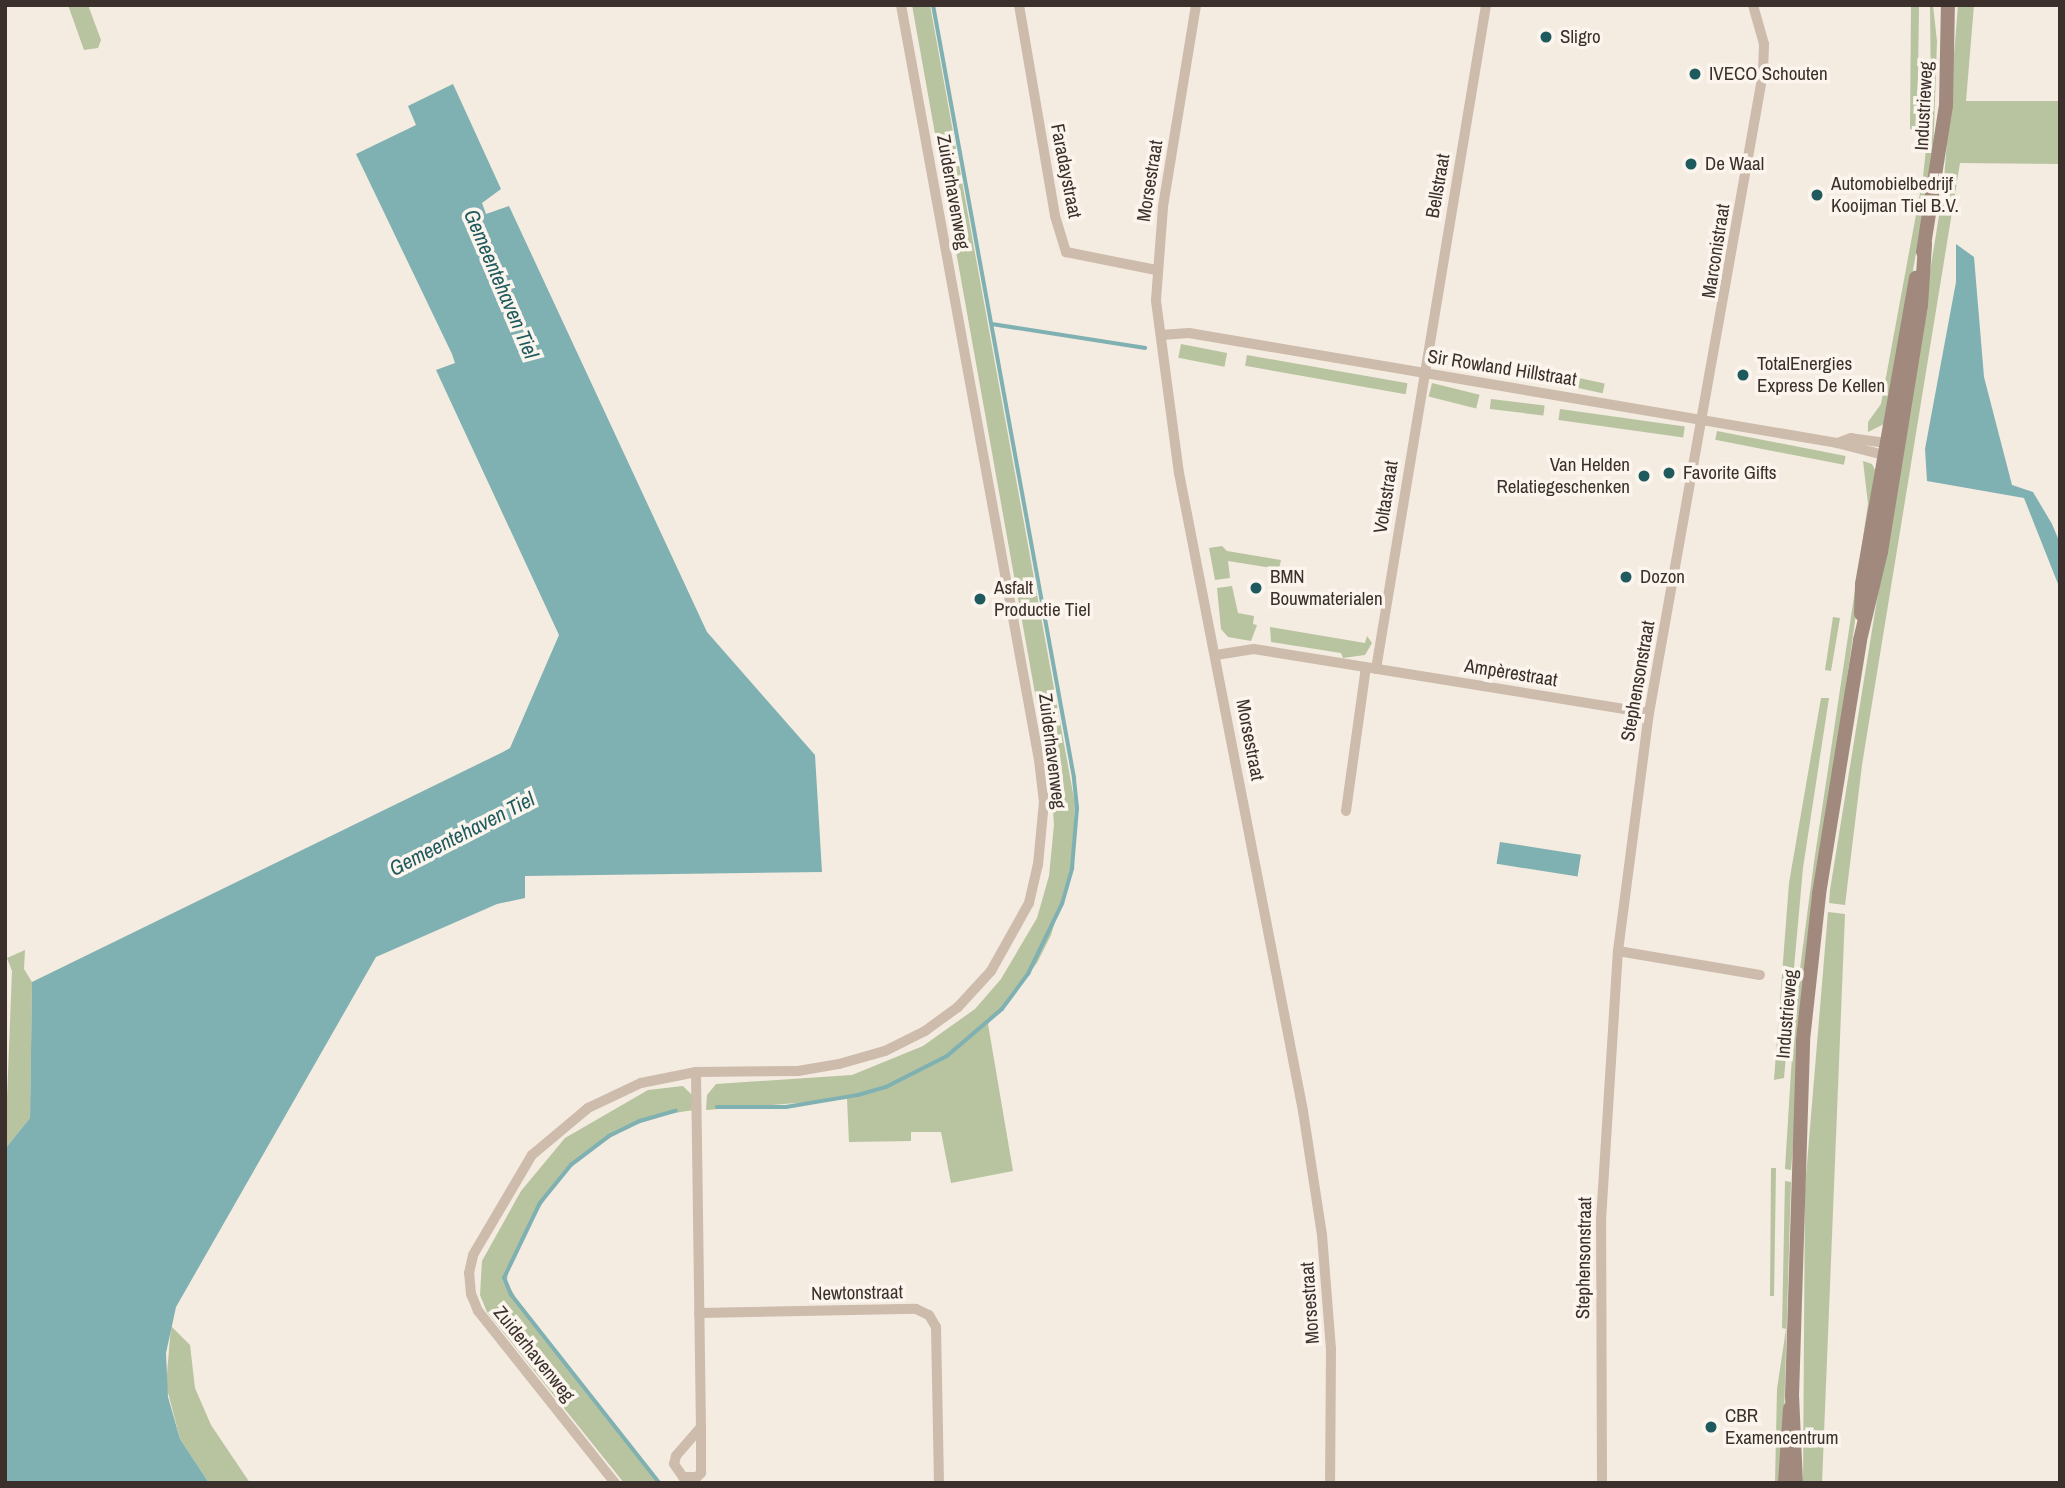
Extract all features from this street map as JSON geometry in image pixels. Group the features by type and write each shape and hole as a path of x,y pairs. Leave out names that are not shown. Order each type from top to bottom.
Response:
{"main road":[{"name":"Industrieweg","path":"1941,5 1946,52"},
{"name":"Industrieweg","path":"1796,1483 1792,1396 1803,1040 1819,894 1860,640 1863,584 1921,305 1925,244 1945,116 1948,5"},
{"name":"Industrieweg","path":"1785,1483 1785,1429 1792,1396"}],"street":[{"name":"Zuiderhavenweg","path":"615,1483 478,1311 469,1273 484,1232 532,1155 565,1124 641,1083 696,1072 798,1072 839,1065 884,1051 925,1031 958,1007 991,971 1015,933 1038,865 1044,802 1039,760 901,5"},
{"name":"Faradaystraat","path":"1019,5 1055,215 1066,252 1156,270"},
{"name":"Morsestraat","path":"1196,5 1156,270 1161,335 1179,473 1303,1111 1326,1265 1330,1483"},
{"name":"Bellstraat","path":"1424,373 1486,5"},
{"name":"Marconistraat","path":"1705,419 1763,73 1764,44 1754,5"},
{"name":"Sir Rowland Hillstraat","path":"1161,335 1189,333 1837,443 1851,438 1889,450"},
{"name":"Voltastraat","path":"1371,668 1424,373"},
{"name":"Stephensonstraat","path":"1602,1483 1601,1220 1618,951 1649,713 1705,419"},
{"name":"Ampèrestraat","path":"1216,655 1254,649 1649,713"},
{"path":"1346,810 1371,668"},
{"path":"1618,951 1760,975"},
{"path":"696,1072 701,1427"},
{"name":"Newtonstraat","path":"699,1313 916,1309 929,1315 936,1328 939,1483"}],"green space":[{"path":"68,5 88,5 101,40 98,48 84,50"},
{"path":"912,5 930,5 1075,804 1072,864 1051,935 1037,963 988,1024 1013,1171 951,1183 941,1132 911,1132 911,1141 849,1142 847,1099 706,1110 707,1095 716,1084 852,1075 923,1046 975,1009 1001,979 1037,918 1049,876 1054,825 1051,783"},
{"path":"1911,5 1919,5 1917,131 1910,129"},
{"path":"1930,5 1933,5 1937,41 1933,157 1886,423 1868,432 1868,422 1881,404 1923,177 1931,102"},
{"path":"1958,5 1974,5 1966,101 2060,101 2060,164 1960,163 1862,765 1845,905 1829,903 1943,191"},
{"path":"1181,344 1227,353 1224,367 1178,358"},
{"path":"1247,355 1408,383 1406,394 1245,366"},
{"path":"1546,371 1605,383 1603,393 1544,381"},
{"path":"1432,383 1480,395 1476,408 1429,397"},
{"path":"1491,399 1545,406 1543,416 1490,409"},
{"path":"1560,409 1685,427 1683,437 1558,420"},
{"path":"1717,431 1846,456 1844,465 1715,440"},
{"path":"1863,461 1872,464 1876,472 1812,927 1791,1170 1785,1169 1795,1007 1868,504"},
{"path":"1222,546 1227,551 1281,560 1279,569 1228,561 1230,578 1215,580 1209,548"},
{"path":"1232,586 1238,613 1254,616 1253,624 1257,625 1251,641 1228,637 1221,629 1217,588"},
{"path":"1833,617 1840,618 1831,671 1825,670"},
{"path":"1270,627 1365,643 1367,636 1372,643 1365,655 1343,658 1341,653 1271,642"},
{"path":"1821,698 1829,698 1803,868 1784,1078 1774,1080 1789,883"},
{"path":"1828,912 1845,914 1822,1483 1803,1483 1805,1188"},
{"path":"25,950 24,969 32,982 30,1118 5,1149 12,971 7,958"},
{"path":"683,1086 694,1097 694,1110 661,1115 622,1129 564,1171 530,1222 508,1270 507,1282 516,1298 660,1483 624,1483 487,1312 480,1295 482,1261 521,1191 565,1138 648,1090"},
{"path":"1771,1168 1776,1168 1774,1296 1770,1296"},
{"path":"1785,1181 1791,1182 1782,1483 1775,1483 1777,1389 1786,1329 1782,1328"},
{"path":"171,1326 190,1345 195,1388 211,1425 250,1483 209,1483 180,1439 166,1385"}],"water":[{"name":"Gemeentehaven Tiel","path":"453,84 501,189 482,203 486,214 509,206 707,632 815,755 822,872 525,876 525,898 497,904 376,957 176,1307 166,1353 168,1397 180,1439 209,1483 5,1483 5,1149 30,1118 32,982 510,748 559,635 436,370 455,363 452,354 356,154 416,125 408,106"},
{"path":"1956,244 1974,257 1984,377 2012,485 2033,492 2052,524 2060,543 2060,589 2024,498 1927,481 1925,449 1956,282"},
{"path":"1500,842 1581,855 1578,877 1497,864"}],"waterway":[{"path":"717,1107 786,1107 858,1095 886,1087 947,1056 1002,1009 1028,974 1062,904 1072,868 1077,808 1074,778 933,5"},
{"path":"992,324 1145,348"},
{"path":"659,1483 511,1295 504,1278 540,1203 571,1165 609,1136 640,1121 676,1111"}],"place":[{"name":"Sligro","path":"1546,37"},
{"name":"IVECO Schouten","path":"1695,74"},
{"name":"De Waal","path":"1691,164"},
{"name":"Automobielbedrijf Kooijman Tiel B.V.","path":"1817,195"},
{"name":"TotalEnergies Express De Kellen","path":"1743,375"},
{"name":"Favorite Gifts","path":"1669,473"},
{"name":"Van Helden Relatiegeschenken","path":"1644,476"},
{"name":"Dozon","path":"1626,577"},
{"name":"BMN Bouwmaterialen","path":"1256,588"},
{"name":"Asfalt Productie Tiel","path":"980,599"},
{"name":"CBR Examencentrum","path":"1711,1427"}]}
